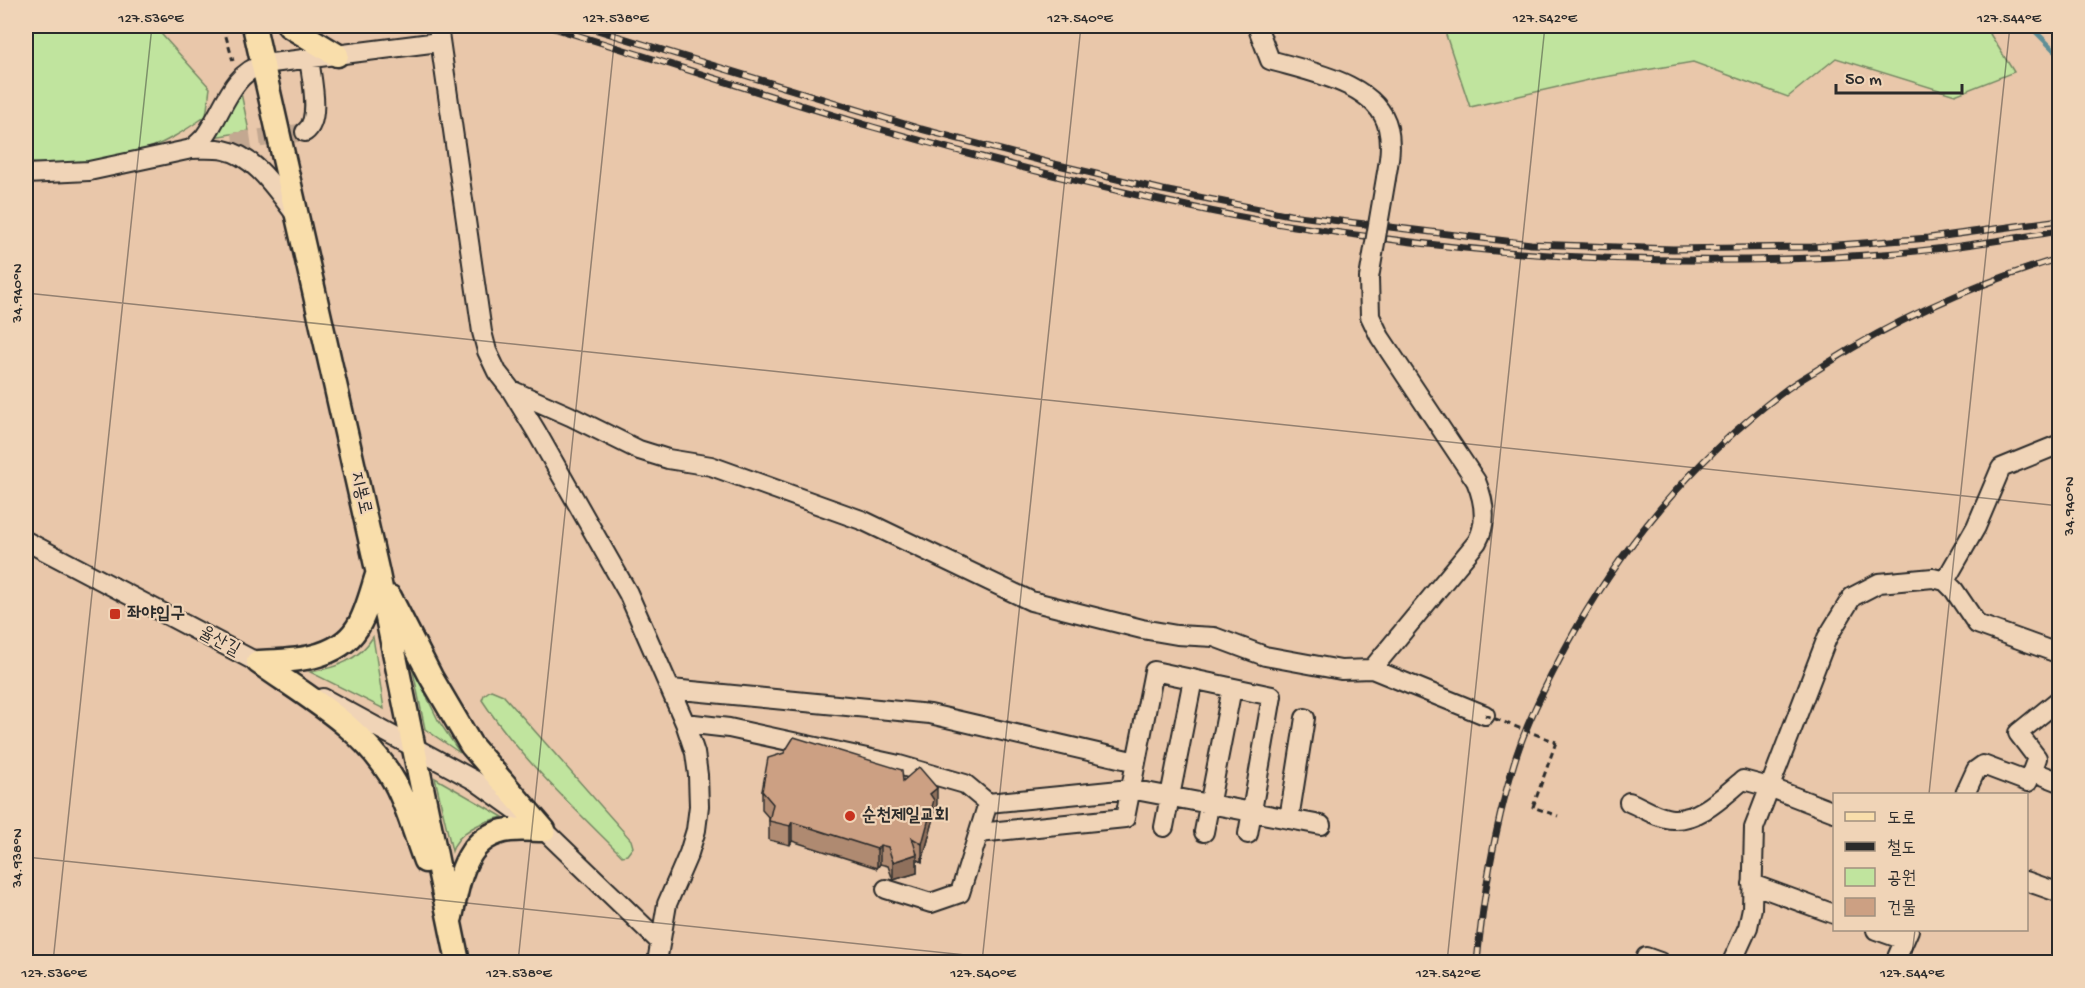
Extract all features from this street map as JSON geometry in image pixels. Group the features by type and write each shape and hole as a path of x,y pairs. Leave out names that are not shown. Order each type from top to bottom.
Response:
{"main road":[{"name":"지봉로","path":"254,26 378,574 458,963"},
{"path":"289,26 337,55"},
{"path":"258,662 299,660 324,652 346,640 358,627 378,574"},
{"path":"378,574 431,677 471,744 543,830"},
{"path":"258,662 340,720 362,739 381,762 395,784 449,924"},
{"path":"449,924 468,855 480,843 495,834 509,830 543,830"}],"street":[{"path":"1257,26 1270,60 1349,85 1374,104 1384,116 1390,138 1390,154 1369,278 1370,316 1380,337 1476,481 1482,495 1484,526 1478,542 1372,669"},
{"path":"191,149 205,137 238,80 252,67 337,55 438,34 482,332 491,360 511,390 628,593 671,689 695,753 699,806 696,830 689,853 667,904 657,963"},
{"path":"305,132 310,128 315,116 309,58"},
{"path":"26,174 89,171 233,142"},
{"path":"191,149 225,150 246,159 270,182 298,219"},
{"path":"511,390 639,450 668,459 711,466 864,521 1031,601 1142,629 1177,635 1214,637 1264,656 1341,670 1372,669 1485,714"},
{"path":"1945,581 1976,527 2001,468 2060,444"},
{"name":"율산길","path":"26,541 258,662 474,780 543,830 660,941"},
{"path":"1732,963 1748,927 1752,909 1754,828 1827,638 1852,597 1879,583 1933,578 1945,581 1954,590 1977,624 2060,654"},
{"path":"979,832 1125,818 1155,671 1272,696 1248,834"},
{"path":"1164,827 1193,679"},
{"path":"1204,832 1232,688"},
{"path":"671,689 930,714 1136,762"},
{"path":"1966,793 1976,770 1983,765 2028,782 2037,758 2018,733 2060,699"},
{"path":"1288,819 1305,718"},
{"path":"685,723 729,728 899,765 965,784 988,803 1130,789 1321,825"},
{"path":"2032,771 2060,782"},
{"path":"1629,802 1671,819 1687,818 1704,812 1743,780 1769,787 1833,812"},
{"path":"886,889 931,903 960,893 988,803"},
{"path":"2028,882 2060,893"},
{"path":"1752,884 1833,914"},
{"path":"1882,931 1907,935 1895,963"}],"path":[{"path":"223,26 238,80"},
{"path":"1485,714 1556,742 1533,807 1558,816"}],"green space":[{"path":"26,26 154,26 210,88 206,116 158,145 121,157 83,163 26,163"},
{"path":"1443,26 1985,26 2014,72 1955,95 1836,58 1788,97 1693,62 1593,79 1470,107"},
{"path":"241,93 249,131 214,137"},
{"path":"373,637 384,709 310,672 346,662 361,652"},
{"path":"412,666 438,720 460,753 425,729"},
{"path":"491,690 503,695 631,840 633,847 627,855 622,856 513,742 482,700 484,695"},
{"path":"435,778 503,817 472,828 460,838 452,851"}],"building":[{"name":"순천제일교회","path":"794,737 902,770 903,781 919,767 937,788 930,794 934,800 922,844 912,838 917,854 893,862 888,847 880,845 877,849 792,822 790,826 769,821 773,804 762,791 768,758 784,753"}],"waterway":[{"path":"2030,26 2060,56"}],"tunnel":[{"path":"233,142 305,132"}],"railway":[{"path":"547,26 832,115 994,160 1220,213 1340,233 1573,257 1759,260 1905,252 2060,231"},
{"path":"584,26 921,129 1163,190 1290,215 1531,244 1673,249 1812,247 1929,238 2060,220"},
{"path":"1477,962 1482,914 1500,817 1517,754 1529,723 1557,663 1586,612 1634,542 1660,509 1718,447 1799,381 1855,346 1911,316 1999,278 2060,258"}],"place":[{"name":"좌야입구","path":"115,614"},
{"name":"순천제일교회","path":"850,816"}]}
